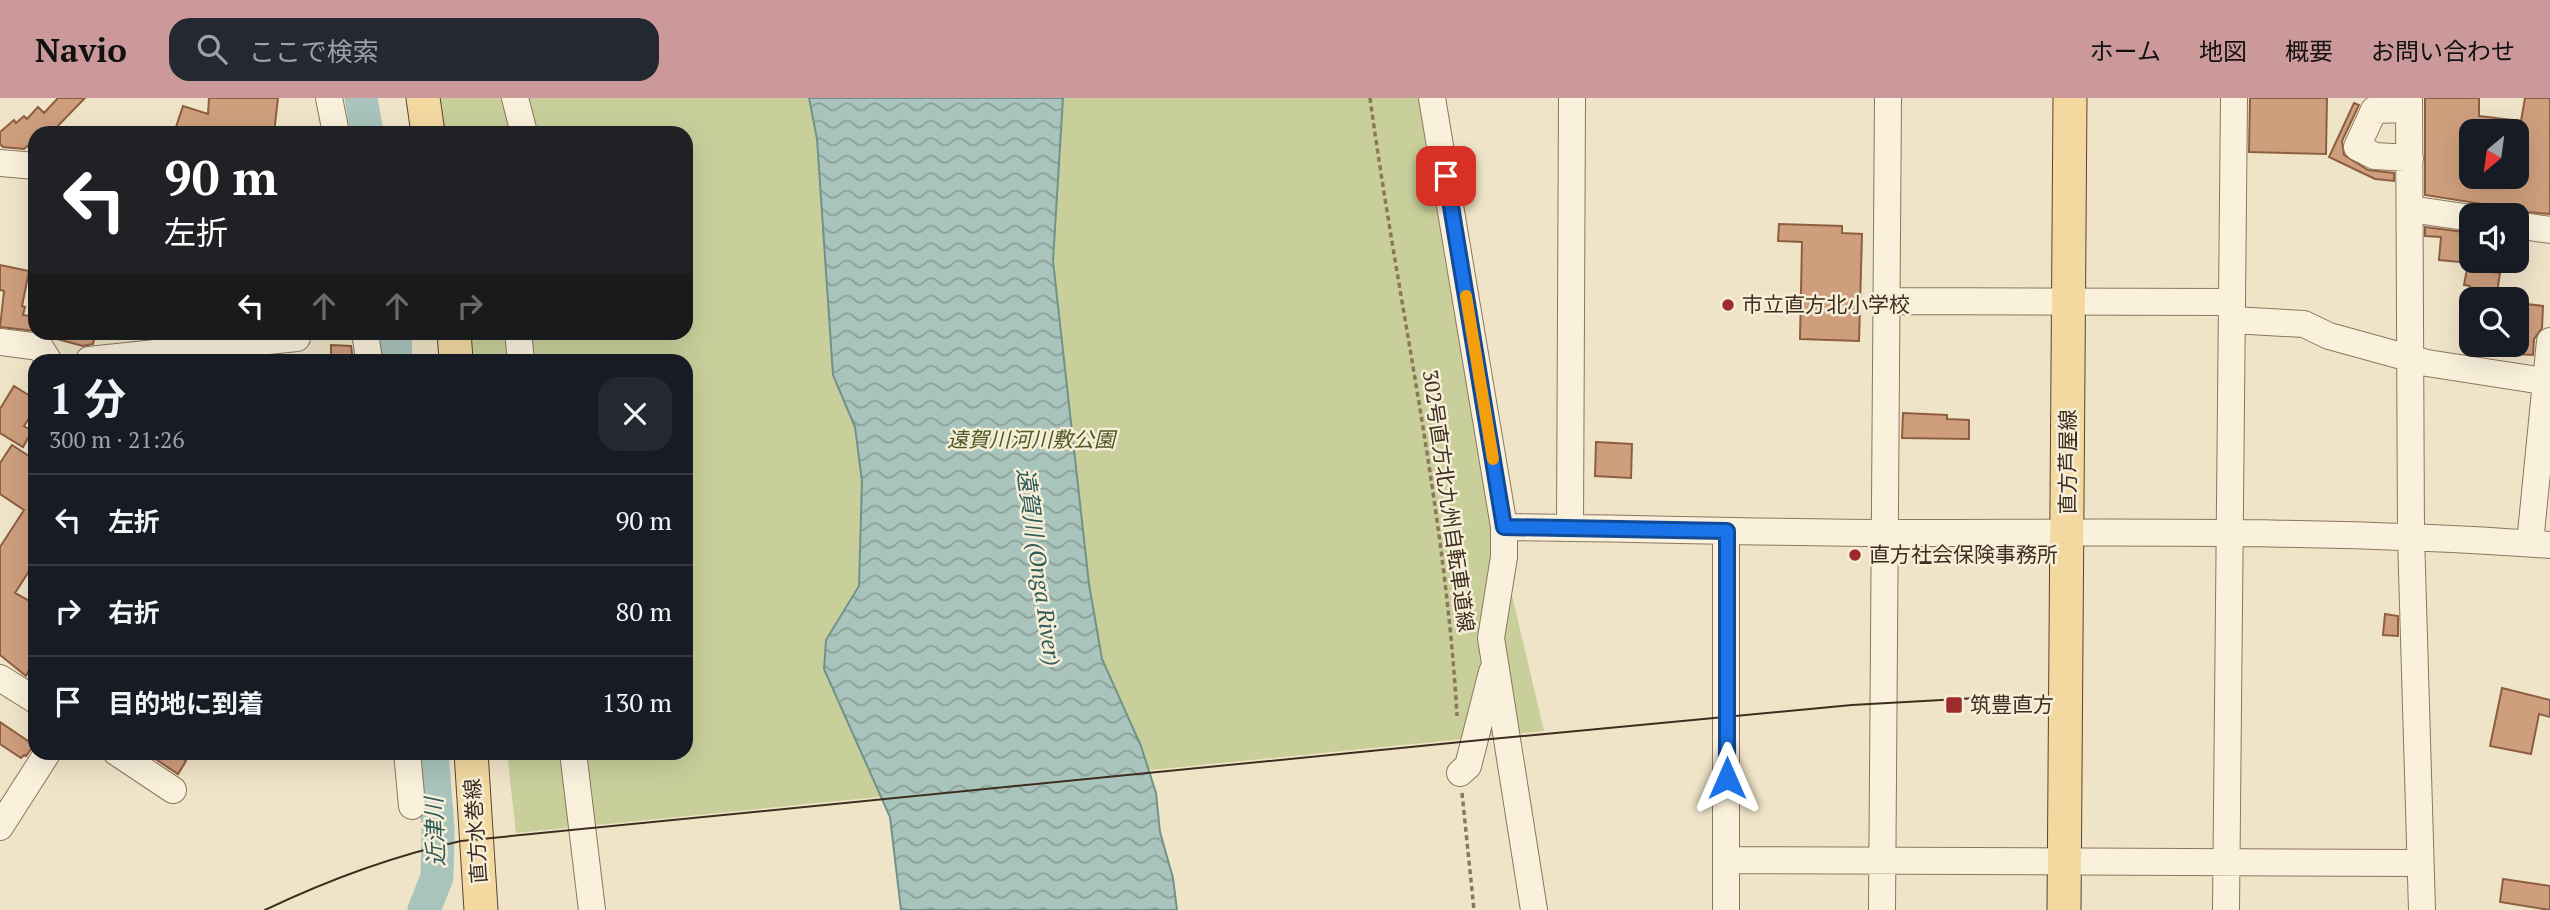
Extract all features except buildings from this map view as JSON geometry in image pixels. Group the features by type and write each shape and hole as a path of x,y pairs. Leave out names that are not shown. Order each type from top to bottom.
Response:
{"main road":[{"path":"423,98 427,126"},
{"name":"直方芦屋線","path":"2064,910 2070,98"},
{"name":"直方水巻線","path":"472,760 481,910"}],"street":[{"path":"329,98 335,126"},
{"path":"343,98 346,126"},
{"path":"515,98 522,126"},
{"path":"1432,98 1504,527 1504,557 1490,638 1534,910"},
{"path":"1570,527 1572,98"},
{"path":"1882,910 1888,98"},
{"path":"2226,910 2234,98"},
{"path":"2410,158 2375,156 2357,147 2374,110 2409,103 2410,158 2411,536 2421,910"},
{"path":"0,163 28,165"},
{"path":"2410,209 2459,216"},
{"path":"2529,227 2550,230"},
{"path":"1887,301 2068,302 2232,311 2304,324 2329,336 2410,359 2548,382"},
{"path":"172,340 183,349"},
{"path":"1504,527 1884,533 2229,533 2411,536 2540,544 2550,341"},
{"path":"0,342 40,347 44,354"},
{"path":"144,354 183,349 294,344"},
{"path":"0,360 28,362"},
{"path":"1726,910 1727,531"},
{"path":"1460,774 1468,766 1494,664"},
{"path":"0,678 28,696"},
{"path":"0,827 43,760"},
{"path":"128,760 173,790"},
{"path":"408,760 412,806"},
{"path":"574,760 592,910"},
{"path":"1727,860 2419,863"}],"path":[{"name":"302号直方北九州自転車道線","path":"1370,98 1432,471 1452,640 1457,720"},
{"path":"1460,774 1474,910"}],"green space":[{"name":"遠賀川河川敷公園","path":"431,98 1425,98 1491,506 1544,731 516,833 508,760 693,760 693,354 465,354 464,340 693,340 693,126 436,126"}],"water":[{"name":"遠賀川 (Onga River)","path":"809,98 1063,98 1053,261 1089,584 1102,659 1141,746 1156,793 1160,832 1173,878 1177,910 901,910 890,817 824,669 826,640 859,586 862,481 855,427 833,375 817,139"}],"waterway":[{"name":"近津川","path":"361,98 366,126"},
{"name":"近津川","path":"395,340 396,354"},
{"name":"近津川","path":"424,910 437,877 438,828 433,760"}],"tram line":[{"path":"265,910 361,870 461,841 1852,705 2031,695"}],"slow traffic":[{"path":"1466,296 1493,459"}],"place":[{"name":"市立直方北小学校","path":"1728,305"},
{"name":"直方社会保険事務所","path":"1855,555"},
{"name":"筑豊直方","path":"1954,705"}],"route":[{"path":"1446,176 1504,527 1727,531 1727,778"}]}
